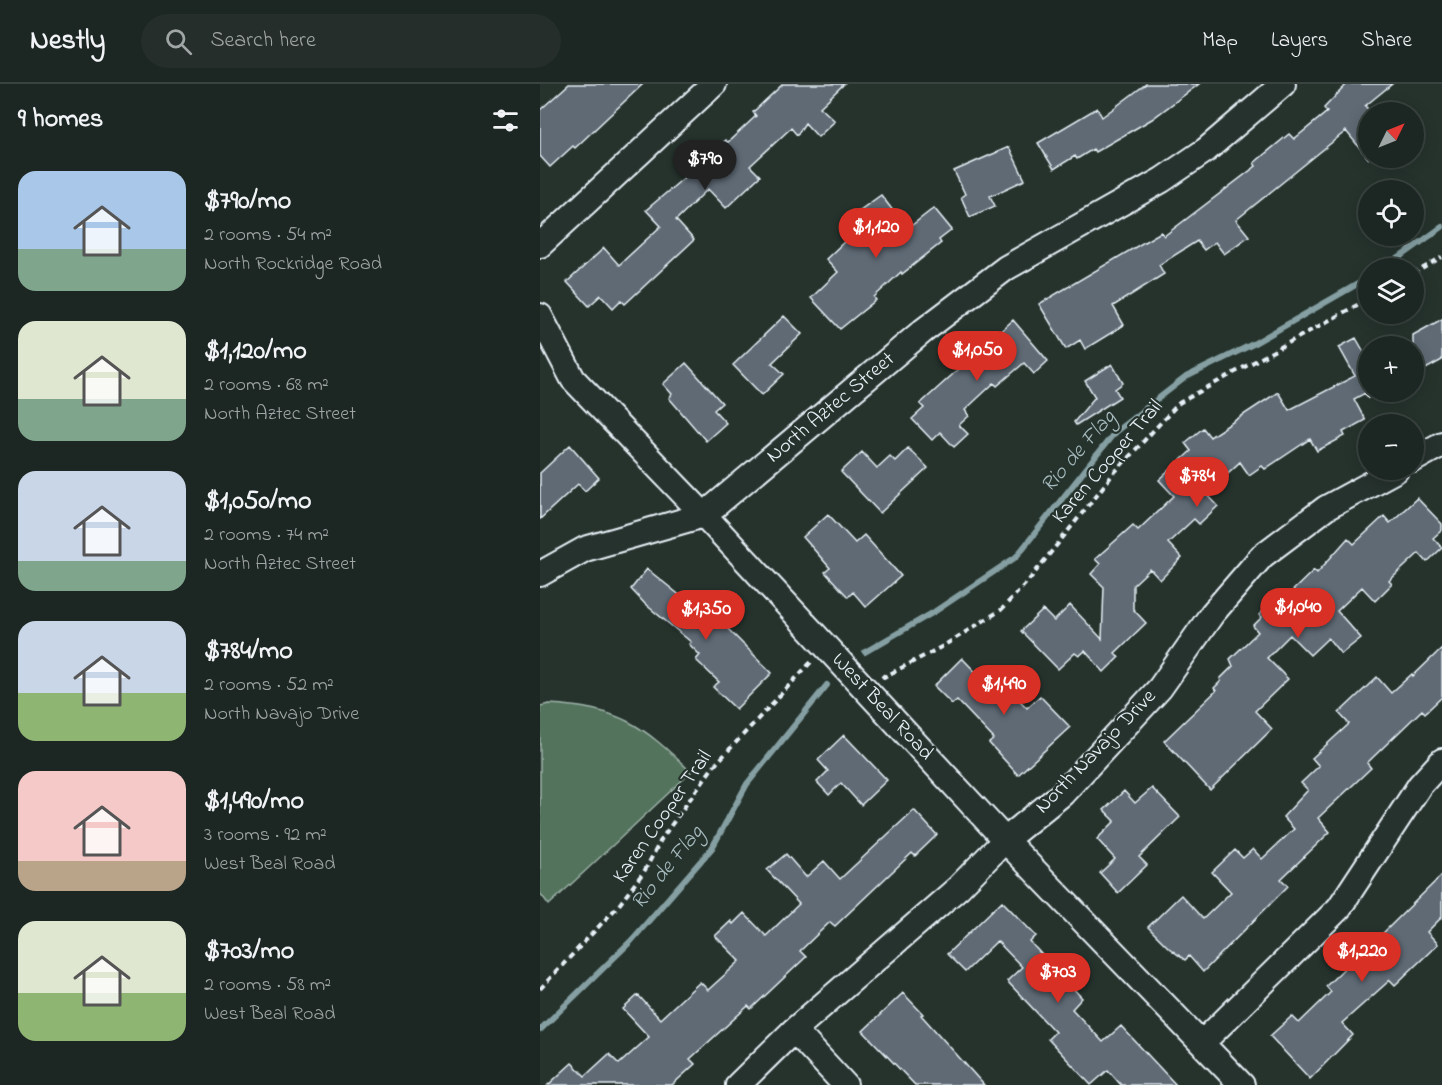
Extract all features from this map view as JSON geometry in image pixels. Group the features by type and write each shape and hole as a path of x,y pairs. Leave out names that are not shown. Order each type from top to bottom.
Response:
{"street":[{"path":"540,245 714,84"},
{"name":"North Aztec Street","path":"540,574 585,549 704,515 923,331 1006,268 1162,180 1206,150 1283,84"},
{"name":"West Beal Road","path":"540,316 573,379 704,515 1005,840 1242,1085"},
{"path":"1424,454 1442,444"},
{"name":"North Navajo Drive","path":"738,1085 794,1030 958,888 1005,840 1062,794 1160,688 1212,614 1262,556 1326,508 1378,480"},
{"path":"1202,1043 1339,908 1420,784 1442,761"},
{"path":"794,1030 845,1085"}],"path":[{"path":"1424,268 1442,257"},
{"name":"Karen Cooper Trail","path":"878,671 884,677 943,646 1001,610 1029,580 1114,473 1179,403 1358,305"},
{"name":"Karen Cooper Trail","path":"540,989 619,905 645,870 662,838 713,768 811,661"}],"green space":[{"path":"549,704 594,709 628,721 658,742 691,772 549,905 540,893 540,706"}],"building":[{"path":"569,84 643,84 575,148 573,146 550,167 540,156 540,110"},
{"path":"783,84 844,84 820,107 835,121 818,137 805,123 797,135 791,128 750,166 760,176 726,208 708,189 676,220 694,240 625,304 621,300 613,308 601,295 589,306 567,282 604,248 619,265 661,226 646,210 692,171 689,168 707,152 709,155 725,140 728,142 756,116 753,112"},
{"path":"1146,84 1199,84 1152,119 1095,152 1093,149 1077,159 1075,156 1054,169 1038,143 1097,108 1102,117"},
{"path":"1347,84 1392,84 1370,102 1358,102 1358,146 1346,131 1236,220 1249,236 1224,254 1215,242 1204,250 1197,241 1159,265 1164,274 1113,306 1124,325 1085,349 1080,340 1066,349 1039,304 1161,232 1164,236 1256,166 1254,163 1289,134 1294,139 1327,112 1324,108"},
{"path":"1009,147 1025,180 990,196 995,206 970,217 961,197 965,194 954,171"},
{"path":"881,195 907,229 934,208 952,230 939,240 941,243 902,274 901,272 874,297 876,300 840,329 811,298 838,272 826,259 864,223 856,213"},
{"path":"784,316 802,334 772,363 784,374 762,395 733,365"},
{"path":"1442,319 1442,360 1424,370 1424,336 1413,335"},
{"path":"1013,320 1048,361 1034,374 1024,363 997,386 994,383 965,410 969,416 959,425 968,434 954,447 940,432 932,440 912,419 924,408 920,404"},
{"path":"1356,338 1358,342 1358,397 1354,399 1362,414 1358,414 1358,424 1343,432 1345,436 1317,451 1310,439 1265,469 1262,466 1249,475 1240,462 1206,493 1218,506 1199,524 1194,519 1168,543 1182,558 1160,580 1150,569 1133,585 1133,609 1146,623 1115,653 1119,657 1104,672 1085,651 1079,656 1075,653 1058,669 1021,631 1043,610 1054,621 1070,605 1102,639 1104,587 1091,574 1100,564 1095,559 1133,525 1138,530 1174,496 1159,480 1191,451 1185,443 1203,428 1210,437 1278,392 1289,410 1355,376 1339,347"},
{"path":"686,363 722,403 714,410 726,423 706,441 669,398 672,394 663,384"},
{"path":"1112,364 1123,383 1115,389 1120,397 1076,425 1074,422 1095,397 1085,381"},
{"path":"570,445 599,478 585,491 578,484 540,519 540,473"},
{"path":"908,448 928,468 880,513 841,472 862,452 877,468 890,456 895,461"},
{"path":"1417,498 1442,524 1442,530 1433,538 1442,548 1427,562 1419,553 1389,581 1392,584 1375,601 1362,587 1337,611 1361,638 1341,654 1328,638 1310,655 1290,635 1267,658 1288,679 1255,711 1272,729 1210,790 1164,741 1216,691 1214,688 1221,681 1220,679 1233,666 1230,659 1258,632 1253,626 1262,617 1259,615 1280,594 1284,599 1314,570 1317,573 1348,538 1354,544 1384,516 1390,523"},
{"path":"828,514 855,543 864,535 901,576 866,607 853,592 848,597 825,572 830,568 803,537"},
{"path":"647,569 712,621 716,617 772,673 736,709 713,687 719,682 696,660 700,655 689,644 691,642 645,604 631,589"},
{"path":"1442,648 1442,697 1425,713 1422,710 1367,763 1371,768 1318,818 1330,832 1281,879 1288,886 1203,972 1189,956 1185,960 1169,948 1148,927 1181,895 1203,919 1231,892 1212,872 1235,850 1243,858 1253,849 1262,859 1294,829 1283,817 1308,790 1301,783 1319,766 1312,758 1349,724 1339,713 1377,677 1391,693 1412,674 1413,676"},
{"path":"962,658 990,687 999,679 1027,708 1040,696 1070,727 1018,775 989,743 994,739 957,700 952,704 934,686"},
{"path":"844,735 887,780 861,805 841,783 829,795 817,782 828,771 818,760"},
{"path":"1152,788 1180,817 1139,857 1147,865 1118,893 1100,873 1115,859 1097,839 1115,821 1104,810 1124,791 1135,803"},
{"path":"914,810 937,835 915,856 912,853 835,926 830,922 800,951 806,957 751,1009 748,1006 690,1059 695,1064 672,1085 548,1085 572,1063 585,1076 609,1054 619,1064 649,1037 623,1009 638,995 660,1019 700,982 708,990 740,961 715,936 731,921 733,924 744,913 766,936 799,904 767,870 786,854 806,877 824,861 840,879"},
{"path":"1442,875 1442,917 1427,932 1438,944 1395,985 1390,980 1342,1023 1353,1035 1310,1079 1270,1036 1292,1016 1299,1023 1331,992 1326,986 1362,951 1358,947 1371,935 1376,940"},
{"path":"1002,901 1036,936 1030,942 1082,998 1072,1009 1103,1042 1121,1026 1176,1085 1121,1085 1108,1070 1091,1085 1048,1039 1055,1032 1007,981 1022,967 997,941 965,972 947,954"},
{"path":"903,993 984,1085 915,1085 863,1031"}],"waterway":[{"name":"Rio de Flag","path":"1399,258 1442,227"},
{"name":"Rio de Flag","path":"865,652 934,612 1016,557 1115,432 1186,377 1253,344 1358,284"},
{"name":"Rio de Flag","path":"540,1030 632,940 712,848 747,784 827,685"}]}
